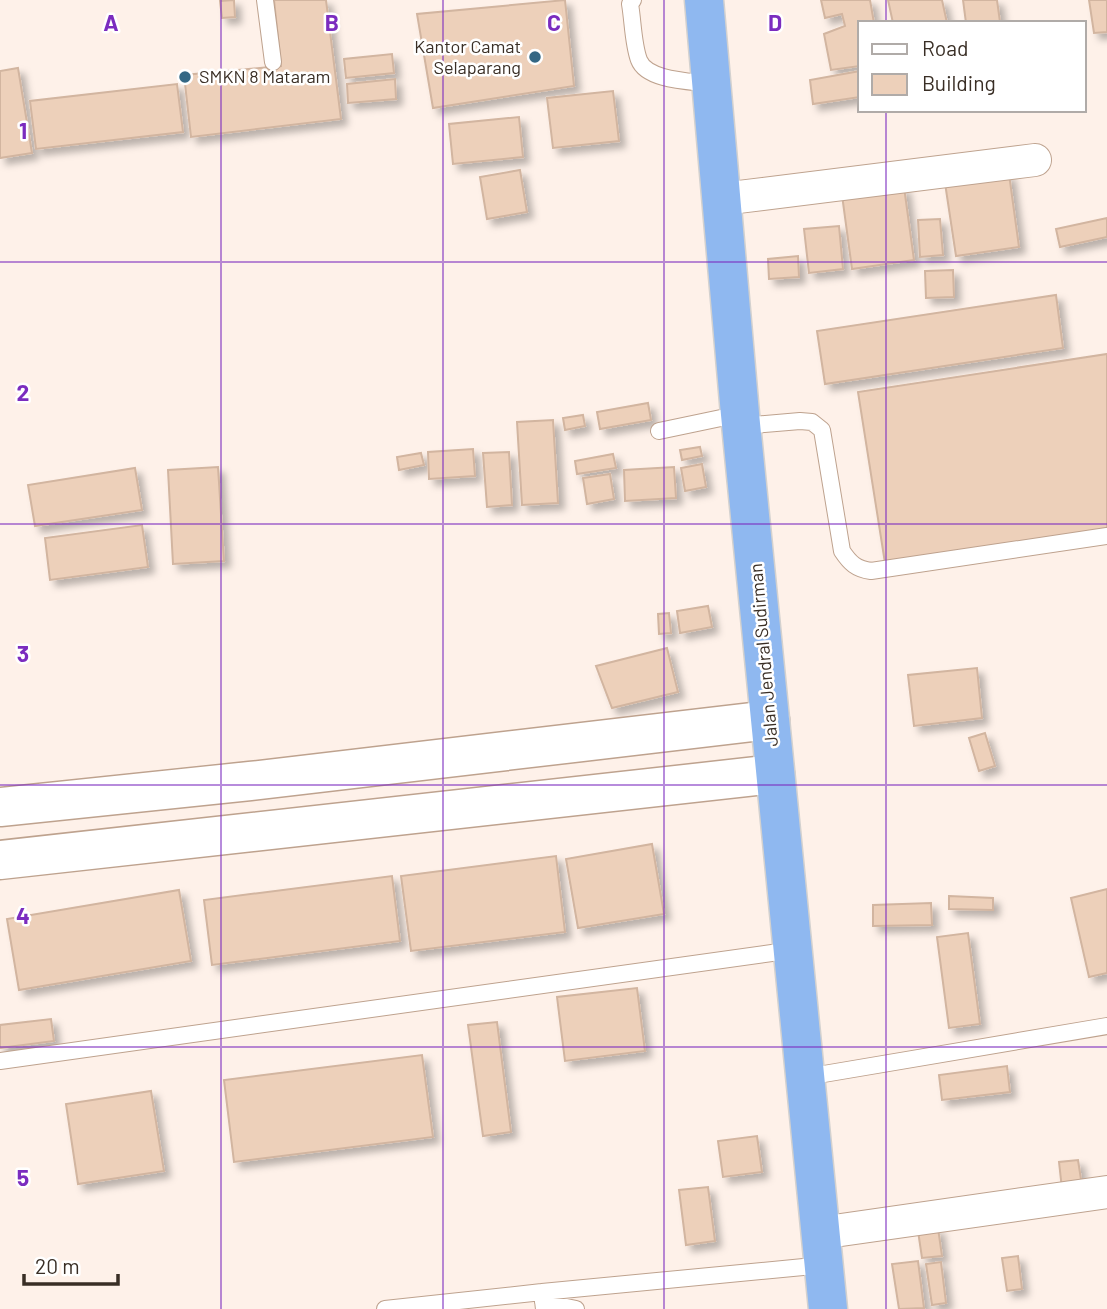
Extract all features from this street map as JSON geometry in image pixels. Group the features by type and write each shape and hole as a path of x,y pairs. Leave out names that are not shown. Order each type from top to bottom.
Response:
{"highway":[{"name":"Jalan Jendral Sudirman","path":"704,0 741,420 828,1309"}],"main road":[{"path":"0,807 250,781 770,720"},
{"path":"0,860 775,774"}],"street":[{"path":"722,199 1035,160"},
{"path":"822,1249 1107,1192"}],"lane":[{"path":"265,0 273,62"},
{"path":"632,0 630,4 639,60 646,70 659,76 711,84"},
{"path":"659,431 741,420 813,422 822,430 842,551 849,562 860,569 871,570 1107,536"},
{"path":"0,1061 793,950"},
{"path":"805,1077 1107,1026"},
{"path":"384,1309 543,1301 822,1249"},
{"path":"543,1301 576,1309"}],"building":[{"path":"234,0 235,17 222,18 220,1"},
{"path":"274,0 326,0 341,119 191,137 184,75 281,66"},
{"path":"565,0 574,86 433,108 417,14"},
{"path":"821,0 870,0 874,21 858,21 858,66 831,70 824,34 845,26 842,14 825,18"},
{"path":"888,0 942,0 947,21 893,21"},
{"path":"963,0 997,0 1000,21 966,21"},
{"path":"1089,0 1107,0 1107,32 1094,33"},
{"path":"392,54 394,73 346,78 344,59"},
{"path":"18,68 32,153 0,158 0,71"},
{"path":"858,71 858,97 813,104 810,80"},
{"path":"395,79 396,99 348,103 347,84"},
{"path":"177,84 183,132 36,149 30,101"},
{"path":"613,91 619,141 553,148 547,98"},
{"path":"519,117 523,157 453,164 449,124"},
{"path":"520,170 527,212 487,219 480,177"},
{"path":"1009,174 1019,247 956,256 945,183"},
{"path":"904,187 914,260 852,269 842,195"},
{"path":"1107,218 1107,237 1060,247 1056,229"},
{"path":"940,219 943,255 920,257 918,220"},
{"path":"839,226 843,269 809,273 804,229"},
{"path":"798,256 799,277 769,279 768,259"},
{"path":"953,270 954,297 926,298 925,271"},
{"path":"1056,295 1063,348 825,384 817,331"},
{"path":"1107,354 1107,529 885,563 858,392"},
{"path":"648,403 651,420 600,429 597,412"},
{"path":"583,415 585,426 565,430 563,418"},
{"path":"553,420 558,503 522,505 517,422"},
{"path":"700,447 702,456 682,460 680,450"},
{"path":"473,449 475,476 429,479 428,452"},
{"path":"509,452 512,505 487,507 483,453"},
{"path":"421,453 424,465 399,470 397,457"},
{"path":"613,454 616,468 577,474 575,461"},
{"path":"702,464 706,487 685,491 681,468"},
{"path":"218,467 224,561 173,564 168,470"},
{"path":"674,467 676,498 625,501 624,470"},
{"path":"135,468 142,510 35,526 28,485"},
{"path":"610,474 614,499 587,504 583,478"},
{"path":"142,525 148,567 50,580 45,538"},
{"path":"708,606 712,627 680,633 677,611"},
{"path":"669,613 671,633 659,634 658,614"},
{"path":"667,648 678,692 612,708 596,666"},
{"path":"977,668 982,718 914,726 908,675"},
{"path":"985,733 995,766 979,771 969,738"},
{"path":"652,844 664,914 578,928 566,859"},
{"path":"556,856 565,932 411,951 401,876"},
{"path":"392,876 400,941 212,965 204,900"},
{"path":"1107,889 1107,973 1089,977 1071,898"},
{"path":"179,890 191,961 19,990 7,919"},
{"path":"949,896 993,898 993,910 949,909"},
{"path":"931,903 932,925 873,926 873,905"},
{"path":"968,933 980,1024 949,1028 937,937"},
{"path":"637,988 645,1051 565,1061 557,997"},
{"path":"51,1019 54,1041 0,1048 0,1025"},
{"path":"497,1022 511,1132 483,1136 468,1025"},
{"path":"422,1055 433,1137 234,1162 224,1080"},
{"path":"1007,1066 1010,1092 942,1100 939,1075"},
{"path":"151,1091 164,1171 78,1184 66,1104"},
{"path":"757,1136 762,1172 723,1177 718,1141"},
{"path":"1078,1160 1082,1186 1062,1189 1059,1162"},
{"path":"708,1187 715,1241 686,1245 679,1190"},
{"path":"938,1228 942,1256 922,1258 918,1231"},
{"path":"1018,1256 1022,1289 1007,1291 1002,1258"},
{"path":"918,1261 924,1308 899,1309 892,1264"},
{"path":"941,1262 946,1303 932,1305 926,1264"}],"place":[{"name":"Kantor Camat Selaparang","path":"535,57"},
{"name":"SMKN 8 Mataram","path":"185,77"}]}
